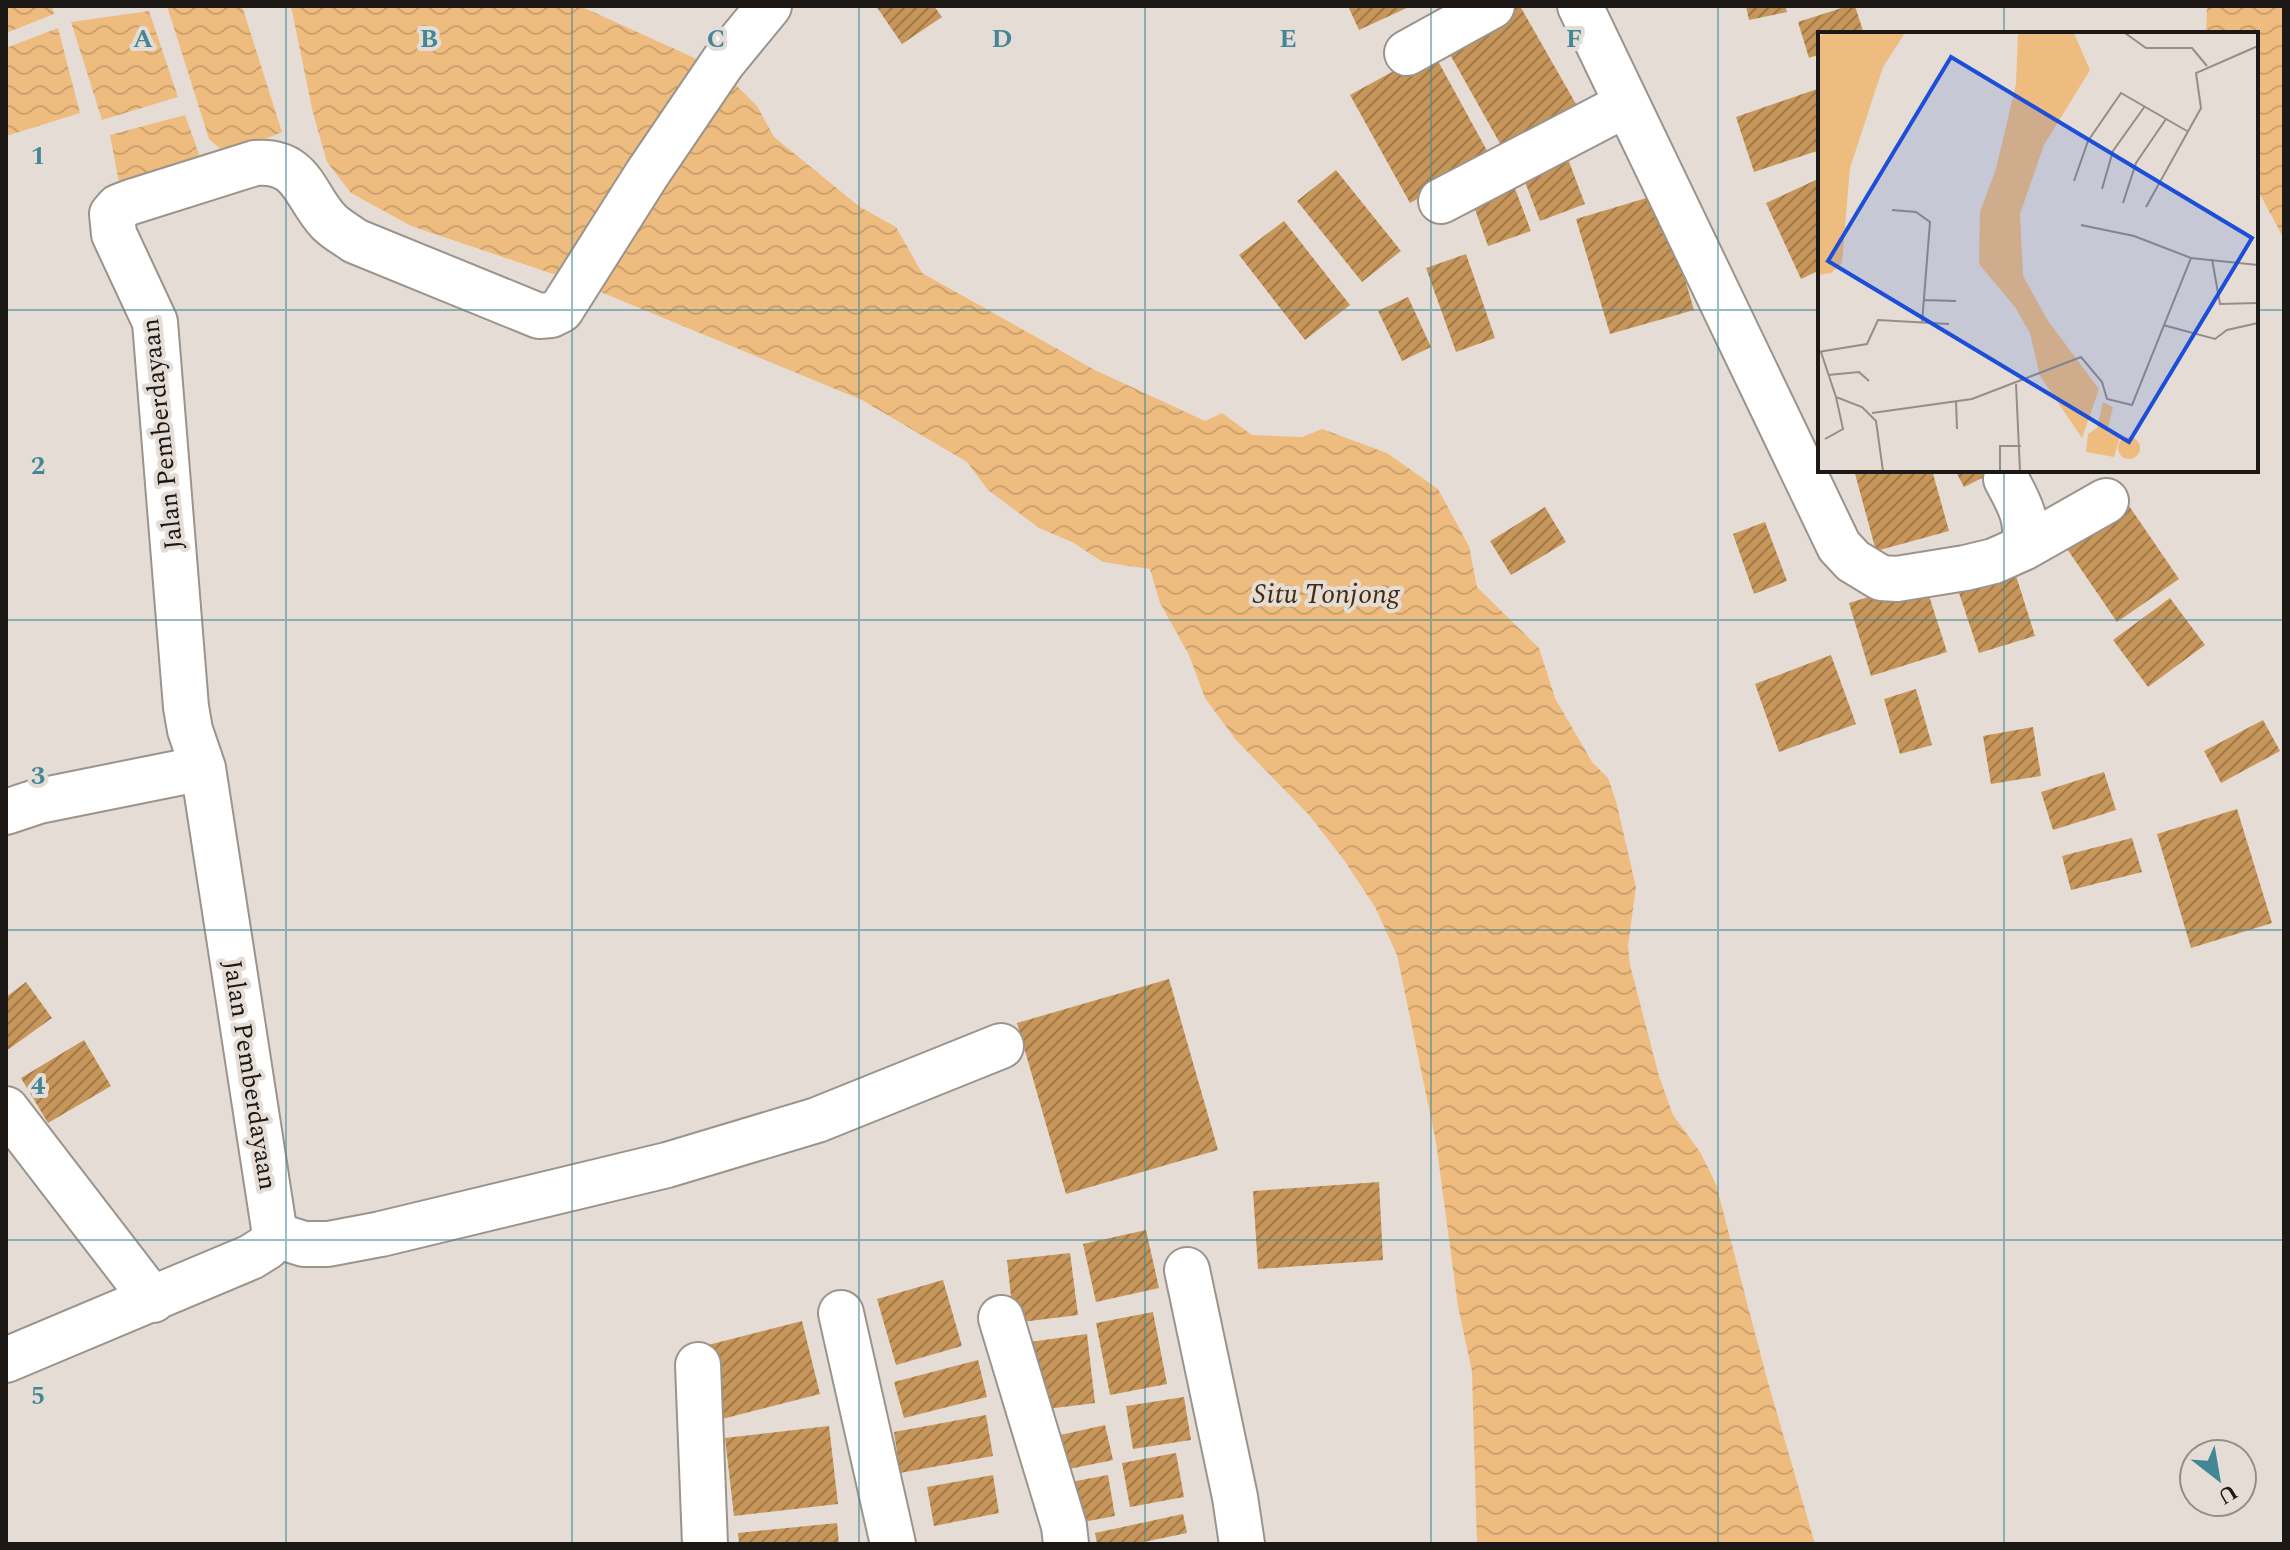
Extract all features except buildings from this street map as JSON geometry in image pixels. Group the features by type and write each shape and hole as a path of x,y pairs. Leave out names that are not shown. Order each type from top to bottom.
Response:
{"street":[{"name":"Jalan Pemberdayaan","path":"275,1235 203,768 186,707 155,322 114,234 112,214 118,207 131,202 255,163 268,162 294,173 329,222 355,241 525,311 539,316 556,314 723,62 769,6"},
{"path":"1407,53 1492,6"},
{"path":"1580,6 1839,546 1871,573 1881,578 1897,579 1994,561 2106,501"},
{"path":"1441,201 1627,104"},
{"path":"2006,479 2028,531 2023,548"},
{"path":"6,812 39,801 203,768"},
{"path":"6,1360 251,1257 267,1247 275,1235 304,1244 328,1244 667,1165 817,1120 1001,1046"},
{"path":"6,1109 153,1300"},
{"path":"1187,1270 1242,1544"},
{"path":"841,1313 893,1544"},
{"path":"1001,1318 1064,1526 1066,1544"},
{"path":"698,1365 705,1544"}],"water":[{"path":"6,6 52,6 54,14 6,33"},
{"path":"167,6 242,6 282,132 227,155 209,139"},
{"name":"Situ Tonjong","path":"291,6 580,6 721,70 757,106 774,137 860,207 896,227 922,273 1095,370 1205,421 1222,413 1252,435 1302,437 1322,429 1387,453 1438,489 1469,546 1477,587 1539,648 1555,698 1592,762 1608,778 1636,887 1628,946 1630,965 1659,1076 1673,1115 1700,1152 1716,1184 1767,1379 1815,1544 1477,1544 1472,1372 1458,1306 1436,1142 1397,955 1375,907 1344,860 1309,815 1236,740 1205,698 1189,655 1160,603 1150,569 1103,562 1072,542 1039,528 988,490 967,462 862,400 574,281 411,226 351,193 327,162 313,113"},
{"path":"2207,6 2284,6 2284,239 2258,191 2258,32 2206,32"},
{"path":"149,11 178,97 102,120 71,22"},
{"path":"58,28 80,113 6,136 6,48"},
{"path":"185,115 205,171 119,182 110,135"}]}
